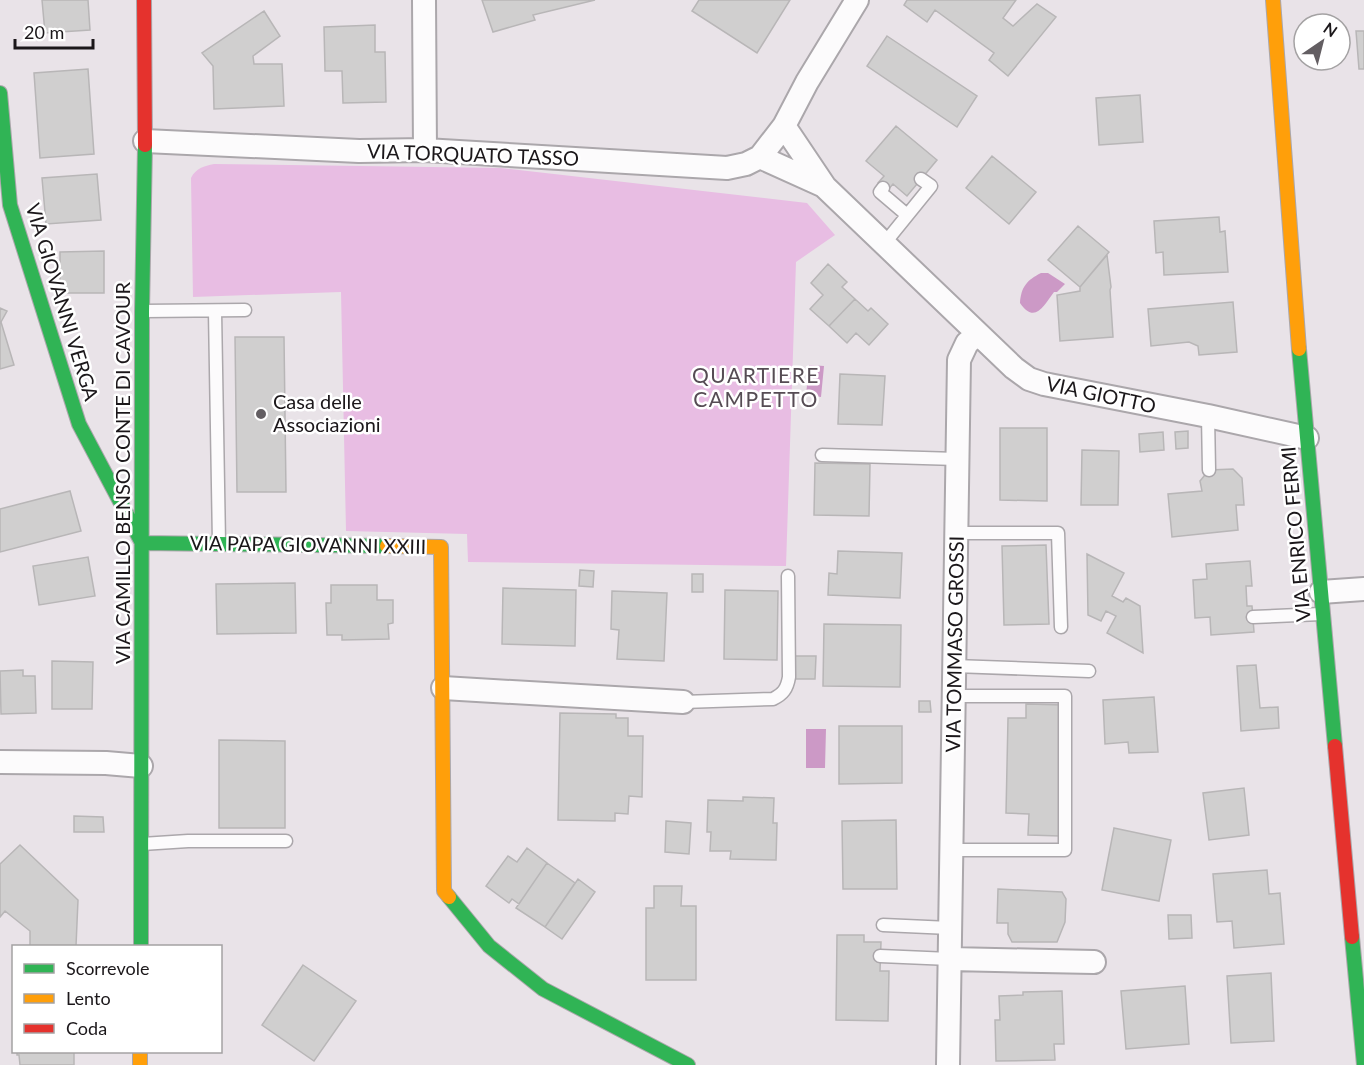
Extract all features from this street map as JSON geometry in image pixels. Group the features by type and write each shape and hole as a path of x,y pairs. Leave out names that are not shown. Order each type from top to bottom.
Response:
{"street":[{"name":"VIA CAMILLO BENSO CONTE DI CAVOUR","path":"141,945 144,0"},
{"path":"424,0 425,150"},
{"path":"760,157 784,126 807,82 857,0"},
{"name":"VIA ENRICO FERMI","path":"1273,0 1291,262 1364,1065"},
{"name":"VIA GIOVANNI VERGA","path":"0,93 10,205 79,424 142,543"},
{"name":"VIA GIOTTO","path":"784,126 825,187 1014,368 1029,379 1307,438"},
{"name":"VIA TORQUATO TASSO","path":"145,141 359,151 425,150 727,168 746,164 760,157"},
{"name":"VIA GIOTTO","path":"760,157 825,187"},
{"name":"VIA TOMMASO GROSSI","path":"948,1065 959,360 968,343 978,334"},
{"name":"VIA PAPA GIOVANNI XXIII","path":"142,543 441,546 444,891 489,946 543,989 688,1065"},
{"path":"1322,603 1364,589"},
{"path":"443,688 683,702"},
{"path":"0,762 106,763 141,766"},
{"path":"950,959 1094,962"}],"lane":[{"path":"884,244 931,186 921,179"},
{"path":"883,188 880,192 907,214"},
{"path":"142,312 245,310"},
{"path":"215,311 219,544"},
{"path":"1208,416 1209,470"},
{"path":"822,455 957,459"},
{"path":"956,533 1058,533 1061,627"},
{"path":"683,702 773,699 782,694 788,686 789,677 788,576"},
{"path":"1253,617 1322,603"},
{"path":"954,666 1089,671"},
{"path":"951,850 1065,850 1065,696 954,696"},
{"path":"141,844 188,841 286,841"},
{"path":"883,925 950,928"},
{"path":"880,956 950,959"}],"shaded area":[{"path":"214,164 501,168 807,203 835,235 796,262 786,566 468,562 467,534 346,531 341,292 193,297 191,178 201,168"},
{"path":"1041,273 1048,273 1065,284 1054,292 1039,311 1030,312 1020,303 1023,288 1028,281"},
{"path":"809,365 824,366 821,397 806,395"},
{"path":"806,729 826,729 825,768 806,768"}],"building":[{"path":"42,0 88,0 90,30 45,33"},
{"path":"482,0 595,0 533,15 535,20 493,32"},
{"path":"699,0 790,0 757,53 692,11"},
{"path":"907,0 1016,0 1003,18 1013,26 1037,4 1056,17 1008,76 989,60 994,53 935,10 927,22 904,5"},
{"path":"264,11 280,36 253,56 254,64 282,64 284,106 214,109 213,66 202,53"},
{"path":"375,25 375,52 385,52 386,102 343,103 342,71 325,71 324,27"},
{"path":"1356,31 1364,31 1364,69 1359,69"},
{"path":"887,36 977,96 957,127 867,66"},
{"path":"88,69 94,154 40,158 34,73"},
{"path":"1140,95 1143,142 1099,145 1096,98"},
{"path":"896,126 937,160 907,196 893,184 887,191 878,183 884,176 866,161"},
{"path":"992,156 1036,192 1009,224 966,188"},
{"path":"97,174 101,220 46,224 42,178"},
{"path":"1219,217 1220,232 1225,231 1228,272 1164,275 1163,252 1156,253 1154,221"},
{"path":"1078,226 1109,252 1080,287 1048,260"},
{"path":"104,251 104,293 60,293 60,252"},
{"path":"1107,255 1113,337 1060,341 1057,295 1080,291 1080,287"},
{"path":"828,264 847,282 842,287 855,299 829,326 810,309 823,295 811,283"},
{"path":"855,299 868,311 871,308 888,324 869,345 856,333 847,343 829,326"},
{"path":"1233,302 1237,352 1199,355 1198,346 1189,342 1151,346 1148,309"},
{"path":"0,308 7,311 1,322 14,365 0,369"},
{"name":"Casa delle Associazioni","path":"235,337 284,337 286,492 237,492"},
{"path":"840,374 885,376 882,425 838,424"},
{"path":"1000,428 1047,428 1047,501 1000,500"},
{"path":"1188,431 1188,448 1176,449 1175,432"},
{"path":"1163,432 1164,450 1140,452 1139,434"},
{"path":"1082,450 1119,451 1118,505 1081,505"},
{"path":"815,463 870,464 869,516 814,515"},
{"path":"1233,469 1242,478 1244,505 1236,505 1238,530 1172,537 1168,494 1202,491 1200,481 1209,470"},
{"path":"70,491 81,531 0,552 0,509"},
{"path":"1046,545 1049,624 1004,625 1002,546"},
{"path":"838,551 902,553 900,598 828,595 829,573 837,574"},
{"path":"1087,554 1124,573 1112,596 1123,602 1126,598 1140,606 1143,653 1107,633 1116,616 1106,611 1101,621 1088,615"},
{"path":"88,557 95,596 39,605 33,566"},
{"path":"1250,561 1252,586 1246,586 1247,606 1252,606 1254,632 1211,635 1210,617 1195,618 1193,580 1207,579 1206,564"},
{"path":"580,570 594,571 593,587 579,586"},
{"path":"692,574 703,574 703,592 692,592"},
{"path":"295,583 296,633 217,634 216,584"},
{"path":"331,585 377,585 377,600 393,600 393,623 388,624 389,639 342,640 342,635 327,635 326,603 331,603"},
{"path":"503,588 576,590 575,646 502,644"},
{"path":"725,590 778,591 777,660 724,659"},
{"path":"612,591 667,593 664,661 617,659 619,630 611,629"},
{"path":"824,624 901,625 900,687 823,686"},
{"path":"795,656 816,656 815,679 795,679"},
{"path":"52,661 93,662 92,709 52,709"},
{"path":"1256,665 1260,708 1278,707 1279,728 1241,731 1237,666"},
{"path":"23,670 23,676 35,676 36,713 1,714 0,671"},
{"path":"1154,697 1158,752 1129,753 1128,742 1105,744 1103,700"},
{"path":"919,701 930,701 931,712 919,712"},
{"path":"1026,704 1063,705 1060,836 1028,835 1029,814 1006,813 1008,718 1026,718"},
{"path":"560,713 616,714 616,718 628,718 628,736 643,736 642,797 629,796 628,814 615,813 615,821 558,820"},
{"path":"839,726 902,726 902,783 839,784"},
{"path":"219,740 285,741 285,828 219,828"},
{"path":"1244,788 1249,835 1209,840 1203,793"},
{"path":"743,797 774,798 773,823 777,823 776,860 730,859 731,851 710,851 711,832 707,832 708,800 743,801"},
{"path":"74,816 103,817 104,832 74,832"},
{"path":"896,820 897,889 843,889 842,821"},
{"path":"666,821 691,823 689,854 665,852"},
{"path":"1114,828 1171,840 1159,901 1102,890"},
{"path":"20,845 78,900 76,945 30,945 30,931 5,911 0,917 0,864"},
{"path":"527,848 547,863 519,904 512,899 509,903 486,886 508,856 517,862"},
{"path":"547,863 575,883 545,927 516,908"},
{"path":"1267,870 1269,894 1280,893 1284,944 1234,948 1232,921 1217,922 1213,874"},
{"path":"578,879 595,892 562,939 545,927"},
{"path":"654,886 682,886 681,906 696,906 696,980 646,980 646,908 654,908"},
{"path":"998,889 1062,892 1066,899 1065,922 1057,942 1012,942 1008,934 1008,923 997,923"},
{"path":"1168,915 1191,915 1192,938 1169,939"},
{"path":"837,935 864,935 864,942 881,942 880,971 889,971 888,1021 836,1020"},
{"path":"303,965 356,1001 314,1061 262,1025"},
{"path":"1271,973 1274,1041 1231,1043 1227,976"},
{"path":"1185,986 1189,1044 1126,1049 1121,991"},
{"path":"1062,991 1064,1044 1054,1044 1055,1060 996,1061 995,1020 1000,1020 999,996 1023,995 1023,992"},
{"path":"17,1053 74,1053 74,1065 20,1065 19,1055"}],"traffic: fast":[{"path":"0,93 10,205 79,424 142,543 387,546"},
{"path":"141,945 142,312 145,145"},
{"path":"1299,349 1335,746"},
{"path":"449,897 489,946 543,989 688,1065"},
{"path":"1352,937 1364,1065"}],"traffic: slow":[{"path":"1273,0 1299,349"},
{"path":"387,546 441,547 444,891 449,897"},
{"path":"140,1053 140,1065"}],"traffic: jam":[{"path":"144,0 145,145"},
{"path":"1335,746 1352,937"}],"place":[{"name":"Casa delle Associazioni","path":"261,414"}],"district":[{"name":"QUARTIERE CAMPETTO","path":"756,388"}]}
